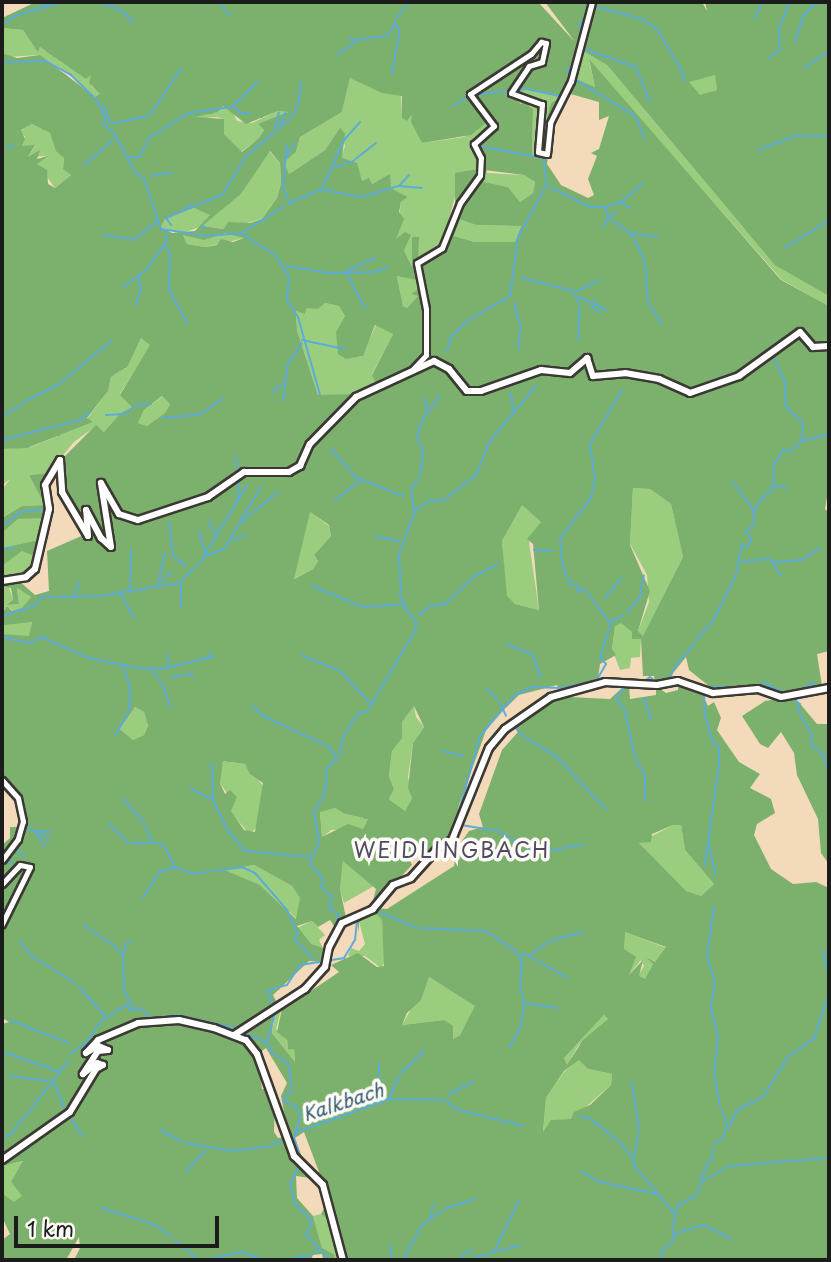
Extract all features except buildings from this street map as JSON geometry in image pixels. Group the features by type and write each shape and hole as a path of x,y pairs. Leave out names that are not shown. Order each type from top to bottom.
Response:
{"main road":[{"path":"2,581 26,577 35,569 49,509 45,487 60,460 62,490 88,536 86,510 101,538 112,547 104,524 102,482 119,514 135,520 202,499 244,472 289,472 300,466 310,444 356,397 401,380 437,361 450,370 461,389 478,391 543,370 570,373 587,358 593,376 624,373 659,379 692,393 742,374 800,332 813,347 829,346"},
{"path":"238,1032 303,990 327,962 328,949 341,924 372,909 393,885 411,878 440,846 453,839 482,760 506,728 551,696 578,687 676,681 718,693 758,689 785,697 829,688"},
{"path":"2,1160 69,1113 96,1069 103,1066 97,1063 83,1074 98,1051 108,1050 100,1046 86,1054 99,1039 130,1024 177,1020 238,1032 257,1054 299,1163 323,1185 344,1260"}],"street":[{"path":"401,380 426,355 426,309 417,263 442,248 460,202 480,175 481,158 474,144 494,126 470,95 543,41 547,46 542,62 530,65 511,90 514,97 542,104 538,118 538,152 543,156 550,150 550,123 573,77 592,5"},
{"path":"2,780 17,797 23,817 19,837 2,860"},
{"path":"2,884 21,864 30,867 2,923"}],"green space":[{"path":"36,2 538,2 575,42 545,2 702,2 707,11 705,2 829,2 829,296 775,265 607,65 577,47 577,79 595,87 589,59 781,280 829,306 829,486 825,509 829,513 829,651 817,654 822,686 829,686 829,693 822,694 814,687 791,693 817,724 829,724 829,864 821,853 818,819 797,775 794,753 781,732 768,748 760,744 742,716 765,701 785,698 745,686 709,686 689,670 686,657 670,677 655,683 654,676 643,676 641,639 632,639 632,632 621,623 615,626 612,649 616,655 600,664 598,678 560,692 557,685 519,695 488,725 459,805 453,838 425,862 417,852 409,858 412,865 371,908 376,889 343,861 340,889 346,918 336,929 330,920 318,927 312,921 297,926 311,944 326,949 326,962 309,961 273,995 278,1005 298,993 308,993 339,972 331,965 358,953 377,967 384,966 382,920 375,912 359,918 359,932 356,916 375,908 387,909 454,866 457,848 469,831 483,827 479,814 502,750 518,732 513,725 548,696 610,699 624,686 629,686 630,699 656,695 656,686 666,693 678,690 678,682 699,687 708,706 714,702 721,718 717,730 739,762 760,774 750,788 771,799 775,813 757,824 754,835 771,869 793,884 816,882 829,888 829,1260 342,1260 332,1223 321,1214 326,1205 317,1179 296,1176 297,1198 313,1216 322,1248 335,1255 334,1260 323,1260 322,1254 313,1255 311,1260 74,1260 80,1248 79,1237 66,1260 2,1260 2,1240 10,1234 2,1217 2,1193 14,1202 22,1196 11,1182 23,1161 2,1166 2,1024 9,1022 2,1018 2,845 10,838 10,827 21,827 22,818 18,800 2,781 2,634 29,636 32,622 4,625 2,607 3,612 7,606 12,611 22,608 31,597 17,588 19,604 6,605 13,600 11,588 2,586 2,578 29,574 39,551 32,555 22,551 3,565 2,548 35,541 40,546 44,518 18,519 2,533 2,518 22,506 45,505 29,475 48,473 96,425 104,432 121,413 132,407 120,395 150,345 141,338 128,366 111,377 108,391 87,418 93,422 27,448 2,449 2,53 17,58 40,55 95,97 100,94 89,83 91,75 86,79 40,47 38,52 23,30 2,28 2,18","holes":["715,75 717,90 700,95 689,82","350,78 382,93 402,96 402,118 407,121 412,114 411,122 422,143 471,135 491,119 493,128 480,147 484,170 524,175 535,182 533,193 520,202 508,187 480,181 482,171 478,169 455,173 455,210 442,248 418,259 419,237 412,237 412,267 404,250 411,235 405,232 396,239 404,219 399,212 401,202 408,197 391,188 390,174 372,184 369,178 362,181 357,163 342,158 345,133 340,128 325,150 289,174 284,162 296,152 300,137 342,112","525,88 562,96 556,105 558,98 551,103 545,125 549,127 548,144 538,148 535,157 532,157 533,109 526,103 540,103 527,100 521,104 508,94","567,93 599,102 599,120 609,116 599,149 591,153 597,156 588,179 594,195 588,198 561,185 547,164 553,125","223,106 246,124 278,111 288,112 258,124 264,130 259,138 242,152 224,134 224,119 195,117 218,112","32,124 50,133 56,151 64,158 63,169 71,175 55,188 48,184 47,170 37,164 48,156 37,159 40,150 28,157 35,145 22,146 25,139 21,130","270,151 280,163 281,183 277,198 262,219 250,223 228,222 224,229 202,226 241,194","194,208 210,215 195,231 172,233 161,227 165,219","460,219 476,225 521,226 515,242 475,242 454,236","225,233 244,238 233,242 221,239 217,245 205,247 187,244 183,235 204,240","397,276 417,280 417,290 411,294 418,296 407,308 403,306","325,303 339,306 345,316 336,332 338,354 346,359 363,356 375,325 393,334 372,375 377,386 357,394 318,395 297,330 296,311 305,314 307,308 318,309","162,396 170,404 165,413 147,426 138,423 144,410","61,461 61,493 86,534 47,551 49,591 35,595 18,580 29,577 37,566 50,510 46,485","633,488 650,489 671,504 683,557 643,636 638,631 650,591 630,545","522,505 541,522 527,539 533,544 539,610 515,604 507,596 502,541","310,512 329,525 331,536 314,555 318,561 313,569 294,579","414,706 424,727 413,743 408,788 412,798 405,811 389,799 394,789 389,776 392,751 402,738 402,722","135,707 144,712 148,725 144,735 133,740 120,729","223,761 245,764 250,774 263,783 255,832 244,830 231,811 237,797 230,790 225,794 220,783","335,808 345,814 368,819 363,829 348,824 322,837 320,812","673,825 681,825 685,850 714,884 701,896 686,891 639,843 651,842 652,834","254,865 292,886 300,898 296,919 260,885 222,869","625,932 666,947 655,962 645,956 653,964 645,979 639,976 643,960 629,975 636,957 624,949","429,977 475,1006 460,1035 453,1039 453,1026 444,1020 402,1025 407,1013 421,1000","283,1004 277,1032 287,1040 288,1050 294,1049 295,1062 272,1033 275,1009","604,1015 608,1019 583,1040 567,1065 564,1058","266,1048 287,1083 281,1096 289,1137 278,1138 274,1132 275,1102 270,1089 262,1089 261,1080 266,1077 258,1054","579,1060 588,1069 612,1074 611,1085 590,1105 574,1112 571,1119 551,1120 543,1132 546,1098 564,1071","304,1132 319,1172 316,1174 305,1166 295,1138"]},
{"path":"2,28 23,30 38,51 40,47 86,78 91,74 91,86 101,94 96,98 70,74 38,55 7,57 2,53"},
{"path":"582,48 607,65 743,227 784,269 829,296 829,306 782,280 589,61 595,87 577,79"},
{"path":"716,74 717,90 700,96 688,81"},
{"path":"350,78 401,95 402,114 412,114 422,143 464,137 491,118 487,173 524,175 535,182 533,193 520,202 508,187 479,181 481,176 456,193 441,248 418,259 418,237 413,237 412,267 404,250 404,241 411,237 396,240 401,202 408,197 391,188 389,176 371,184 362,181 341,158 345,146 340,129 325,150 289,174 283,162 296,152 300,137 342,112"},
{"path":"525,88 562,96 555,106 557,98 551,103 546,144 536,157 532,158 533,109 527,100 521,104 508,94"},
{"path":"223,106 232,110 237,121 252,123 278,111 288,112 259,125 264,130 259,138 241,152 224,134 224,119 217,117 193,119 177,135 164,135 190,116 218,112"},
{"path":"32,124 50,133 64,158 63,168 71,175 55,188 37,163 47,156 28,157 35,146 22,146 25,137 20,131"},
{"path":"269,151 280,163 281,183 277,198 262,219 224,229 202,226 181,234 161,227 165,219 194,208 211,215 206,219 215,214 241,194"},
{"path":"460,218 476,225 521,226 515,242 475,242 454,236"},
{"path":"231,233 245,238 205,247 187,244 183,235"},
{"path":"397,276 417,279 417,291 411,294 418,296 407,308 403,306"},
{"path":"325,303 339,306 345,316 345,356 361,357 377,323 393,334 372,374 377,386 357,394 323,398 318,395 297,330 296,310 305,314 307,308"},
{"path":"141,338 151,345 120,394 133,407 104,432 96,426 74,442 48,473 29,475 46,505 22,506 2,518 2,490 10,479 2,485 2,449 31,447 92,422 87,419 108,391 111,377 128,366"},
{"path":"163,396 170,404 165,413 147,426 138,423 144,410"},
{"path":"633,488 650,489 671,504 683,557 643,637 638,631 649,602 647,575 630,544"},
{"path":"522,504 541,522 529,542 539,610 515,604 506,596 502,541"},
{"path":"309,511 329,526 331,536 314,555 318,561 313,569 293,579"},
{"path":"45,517 40,547 32,543 2,548 2,533 18,519"},
{"path":"22,551 38,551 31,573 2,578 2,564"},
{"path":"8,584 13,600 6,605 19,604 17,588 31,597 22,609 13,611 7,606 2,612 2,586"},
{"path":"2,619 32,622 30,637 2,634"},
{"path":"621,622 632,632 632,639 641,638 640,657 631,658 630,668 620,670 612,649 615,626"},
{"path":"414,705 416,717 424,727 413,743 408,777 412,798 405,811 389,799 394,789 389,776 392,751 401,738 402,722"},
{"path":"135,707 144,712 148,724 144,735 133,740 120,729"},
{"path":"222,761 245,764 265,788 259,826 249,834 230,811 233,802 220,783"},
{"path":"335,808 345,814 368,819 363,829 331,830 322,838 320,811"},
{"path":"673,825 681,825 685,850 714,884 701,896 685,891 639,843"},
{"path":"343,860 374,886 344,903 340,889"},
{"path":"254,865 292,886 301,898 297,919 260,885 223,872 222,868"},
{"path":"376,912 382,920 385,962 381,968 365,956 348,956 351,948 359,951 365,944 358,918"},
{"path":"312,921 325,935 319,940 324,951 310,944 297,928"},
{"path":"625,932 667,948 655,962 646,956 653,964 645,980 638,976 644,966 641,960 629,975 621,935"},
{"path":"429,977 476,1006 460,1035 453,1039 444,1020 402,1025"},
{"path":"283,1003 276,1029 286,1037 288,1050 294,1049 295,1062 272,1033 276,1011"},
{"path":"604,1015 608,1019 578,1046 567,1066 564,1058"},
{"path":"579,1059 588,1069 612,1074 611,1085 572,1119 543,1133 546,1098 564,1072"},
{"path":"24,1161 11,1182 23,1196 15,1203 2,1193 2,1166"},
{"path":"321,1214 332,1222 343,1258 334,1260 335,1255 322,1249 313,1216"}],"waterway":[{"path":"41,8 47,2"},
{"path":"2,25 17,15 63,2"},
{"path":"76,2 81,2"},
{"path":"100,2 122,11 133,22"},
{"path":"219,2 230,16"},
{"path":"396,19 409,2"},
{"path":"588,2 588,10"},
{"path":"755,19 762,2"},
{"path":"768,58 780,50 779,28 790,2"},
{"path":"795,42 804,15 817,2"},
{"path":"594,6 645,20 657,30 681,69"},
{"path":"581,37 580,24 586,17"},
{"path":"392,74 399,32 395,22"},
{"path":"336,55 360,39 387,36 395,25"},
{"path":"349,38 357,41"},
{"path":"581,48 636,67 650,101"},
{"path":"804,68 829,51"},
{"path":"2,62 46,61 71,75 97,100 105,118 103,124 114,133 135,172 144,178 161,229 207,236 241,233 276,256 289,277 287,300 298,317 320,395"},
{"path":"571,75 567,71 573,64"},
{"path":"115,123 149,116 181,69"},
{"path":"682,70 684,81"},
{"path":"576,80 635,116 645,138"},
{"path":"250,113 240,113 233,106 258,81"},
{"path":"298,107 301,82"},
{"path":"513,91 526,89 559,96"},
{"path":"474,95 509,91"},
{"path":"554,109 562,94"},
{"path":"454,106 468,96"},
{"path":"104,105 110,123 114,123"},
{"path":"129,157 139,157 150,137 189,113 231,107"},
{"path":"290,119 297,108"},
{"path":"275,128 279,112"},
{"path":"280,125 285,113"},
{"path":"166,218 223,194 247,155 289,120"},
{"path":"288,204 322,189 344,140 360,122"},
{"path":"758,150 794,136 829,136"},
{"path":"105,147 113,139"},
{"path":"285,159 295,143"},
{"path":"335,167 353,161 376,143"},
{"path":"7,148 13,145"},
{"path":"287,145 283,186 289,202"},
{"path":"478,146 538,157"},
{"path":"84,165 104,148"},
{"path":"447,352 451,337 467,321 510,296 518,237 547,184 543,155"},
{"path":"151,176 173,172"},
{"path":"399,186 409,175"},
{"path":"605,207 621,202 643,183"},
{"path":"322,190 362,197 399,186 422,188"},
{"path":"550,187 590,207 604,207 608,217 632,235 645,262 648,302 662,324"},
{"path":"621,202 630,208"},
{"path":"186,209 190,204"},
{"path":"242,233 283,207"},
{"path":"608,215 617,212"},
{"path":"166,218 171,225"},
{"path":"603,227 608,219"},
{"path":"103,235 134,240 159,220"},
{"path":"784,248 829,221"},
{"path":"166,241 167,231"},
{"path":"629,233 658,237"},
{"path":"122,288 146,270 166,242"},
{"path":"165,245 170,254 169,290 187,323"},
{"path":"346,271 375,258"},
{"path":"286,266 328,273 376,272 388,267"},
{"path":"346,272 365,308"},
{"path":"135,305 141,289 138,278"},
{"path":"522,278 573,291 579,303"},
{"path":"577,291 600,280"},
{"path":"579,297 591,303"},
{"path":"514,303 521,328 518,349"},
{"path":"593,303 606,310"},
{"path":"591,305 600,313"},
{"path":"578,340 580,306"},
{"path":"24,402 58,385 112,340"},
{"path":"302,340 344,349"},
{"path":"283,401 287,366 302,343"},
{"path":"773,356 785,382 786,407 803,423 802,440"},
{"path":"272,392 282,384"},
{"path":"401,592 399,554 415,511 429,501 444,500 476,475 490,441 536,386"},
{"path":"588,593 583,589 578,592 577,585 571,585 563,568 560,539 591,498 595,477 590,444 622,390"},
{"path":"511,392 513,412"},
{"path":"420,476 423,450 417,439 421,422 440,396"},
{"path":"162,418 199,415 224,398"},
{"path":"426,398 426,411"},
{"path":"106,415 124,414 138,405 151,404"},
{"path":"2,416 22,405"},
{"path":"2,440 80,420 90,412"},
{"path":"697,639 713,621 736,575 742,544 746,547 752,540 746,532 755,523 753,514 760,501 773,489 774,465 783,450 789,452 802,441 829,434"},
{"path":"331,449 355,477 403,496"},
{"path":"236,457 237,473"},
{"path":"335,500 362,479"},
{"path":"414,510 411,489 418,479"},
{"path":"237,500 239,480"},
{"path":"733,482 755,512"},
{"path":"198,566 247,485"},
{"path":"774,486 787,487"},
{"path":"241,520 261,487"},
{"path":"204,557 224,549 239,524 278,492"},
{"path":"2,526 20,512 45,510"},
{"path":"209,521 216,536"},
{"path":"169,522 173,556 186,566"},
{"path":"199,531 205,554"},
{"path":"234,540 246,535"},
{"path":"375,536 399,541"},
{"path":"2,550 14,547"},
{"path":"773,562 802,560 820,548"},
{"path":"130,592 131,550"},
{"path":"534,550 553,551"},
{"path":"159,579 165,553"},
{"path":"742,561 770,559 781,576"},
{"path":"419,615 430,606 445,604 475,576 498,564"},
{"path":"100,596 179,583 195,567"},
{"path":"158,584 171,572"},
{"path":"627,612 640,597 644,575"},
{"path":"605,598 622,578"},
{"path":"74,598 79,582"},
{"path":"181,584 181,607"},
{"path":"312,586 363,607 406,604"},
{"path":"119,591 134,618"},
{"path":"399,593 406,608"},
{"path":"589,595 611,624 600,657 606,664 598,678"},
{"path":"2,616 35,606 42,596 55,597"},
{"path":"58,597 98,596"},
{"path":"340,756 341,742 351,724 359,713 367,712 416,629 416,621 405,609"},
{"path":"611,621 623,616"},
{"path":"2,637 29,643 42,637 88,658 138,668 161,669 213,657"},
{"path":"670,680 673,669 696,642"},
{"path":"507,644 533,655 541,678"},
{"path":"207,657 211,653"},
{"path":"168,655 168,666"},
{"path":"301,655 340,671 370,703"},
{"path":"123,666 130,687 129,710"},
{"path":"151,669 164,686 170,707"},
{"path":"188,672 193,678"},
{"path":"170,677 185,675"},
{"name":"WEIDLINGBACH","path":"643,683 650,677 657,683"},
{"name":"WEIDLINGBACH","path":"457,818 480,736 515,695 532,687 561,688 604,679"},
{"name":"WEIDLINGBACH","path":"759,686 765,683 785,693 807,687 811,682 816,686"},
{"name":"WEIDLINGBACH","path":"678,683 688,688"},
{"name":"WEIDLINGBACH","path":"703,687 754,687"},
{"path":"624,688 616,698 624,708 636,760 645,775 645,801"},
{"path":"487,689 498,700"},
{"path":"704,691 705,714 713,743 719,747 719,765 705,865"},
{"path":"644,698 651,719"},
{"path":"792,699 800,704 797,708 812,735 811,744 824,756 829,775"},
{"name":"WEIDLINGBACH","path":"500,703 506,716"},
{"path":"253,706 263,716 328,746 337,759"},
{"path":"115,736 129,711"},
{"path":"515,727 519,732"},
{"path":"520,734 556,756 606,809"},
{"path":"443,751 463,756"},
{"path":"312,857 319,843 314,812 325,793 327,768 338,758"},
{"path":"212,763 213,800"},
{"path":"190,788 213,800 227,829 245,851 298,856"},
{"path":"124,799 145,824"},
{"path":"109,824 128,843"},
{"path":"461,825 494,830"},
{"path":"24,826 49,839"},
{"path":"146,827 152,842 163,844 175,867 194,874 211,871"},
{"path":"496,830 538,853 584,844"},
{"path":"36,831 51,832"},
{"path":"36,833 45,846"},
{"path":"132,843 150,843"},
{"path":"709,845 715,874"},
{"path":"13,847 24,857"},
{"path":"300,856 312,857"},
{"path":"6,858 13,864"},
{"path":"311,859 311,866 322,877 322,888 332,896 329,908 338,914 337,927"},
{"path":"143,898 159,872 175,867"},
{"path":"215,871 242,867 255,873 287,910 297,932 295,939 313,958"},
{"name":"WEIDLINGBACH","path":"375,902 387,888"},
{"path":"714,907 707,956 715,983 711,1008 718,1036 714,1072 720,1105"},
{"path":"376,910 416,928"},
{"name":"WEIDLINGBACH","path":"274,1008 267,991 287,985 300,965 344,958 355,940 357,920"},
{"path":"84,925 114,946"},
{"path":"420,928 486,931 516,951 522,961 520,984 524,1003 521,1026 510,1047"},
{"path":"529,956 550,941 584,932"},
{"path":"20,941 30,955 75,983"},
{"path":"127,943 131,942"},
{"path":"124,953 126,944"},
{"path":"115,947 123,954 124,991 134,1009"},
{"path":"823,951 828,975"},
{"path":"520,956 525,954 568,978"},
{"path":"79,987 105,1016"},
{"path":"730,1126 737,1110 763,1097 788,1057 814,1039 829,993"},
{"path":"525,1003 558,1008"},
{"path":"70,1054 85,1044 101,1021 127,1005 130,1010 140,1008 152,1018 178,1015 238,1029"},
{"name":"WEIDLINGBACH","path":"275,1013 267,1042 271,1052 288,1063 292,1089 283,1101 295,1106 301,1114 294,1138 301,1158"},
{"path":"10,1020 69,1043"},
{"path":"242,1032 266,1042"},
{"path":"401,1073 425,1050"},
{"path":"4,1052 58,1071"},
{"path":"2,1138 11,1134 69,1060"},
{"path":"379,1063 379,1072"},
{"path":"378,1105 379,1075"},
{"path":"9,1076 49,1081"},
{"path":"390,1097 399,1076"},
{"path":"53,1081 66,1112"},
{"path":"449,1094 473,1082"},
{"path":"632,1082 639,1130"},
{"name":"Kalkbach","path":"295,1133 389,1099 444,1100"},
{"name":"Kalkbach","path":"447,1101 455,1109 524,1126"},
{"path":"714,1144 723,1139 727,1125 722,1110"},
{"path":"69,1116 82,1136"},
{"path":"580,1116 590,1118 615,1139"},
{"path":"160,1130 183,1142"},
{"path":"638,1134 633,1164 674,1213"},
{"path":"186,1143 232,1151 270,1146 285,1138"},
{"path":"618,1140 632,1157"},
{"path":"672,1229 678,1205 697,1195 706,1165 712,1160 713,1148"},
{"path":"197,1160 205,1150"},
{"path":"703,1181 729,1166 829,1158"},
{"path":"186,1171 195,1162"},
{"name":"WEIDLINGBACH","path":"300,1163 290,1184 296,1205 312,1221 306,1235 330,1260"},
{"path":"580,1171 600,1182 656,1194"},
{"path":"444,1209 475,1199"},
{"path":"494,1252 519,1200"},
{"path":"432,1208 434,1204"},
{"path":"102,1208 155,1225 171,1236"},
{"path":"430,1220 432,1211"},
{"path":"403,1260 422,1225 442,1211"},
{"path":"674,1234 704,1225 732,1239"},
{"path":"661,1260 662,1251 674,1240 673,1231"},
{"path":"174,1240 200,1260"},
{"path":"390,1245 392,1260"},
{"path":"466,1260 520,1245"},
{"path":"312,1254 320,1249"},
{"path":"463,1260 462,1255 472,1250"},
{"path":"204,1260 241,1252 266,1260"},
{"path":"282,1260 310,1255"}],"district":[{"name":"WEIDLINGBACH","path":"452,849"}]}
